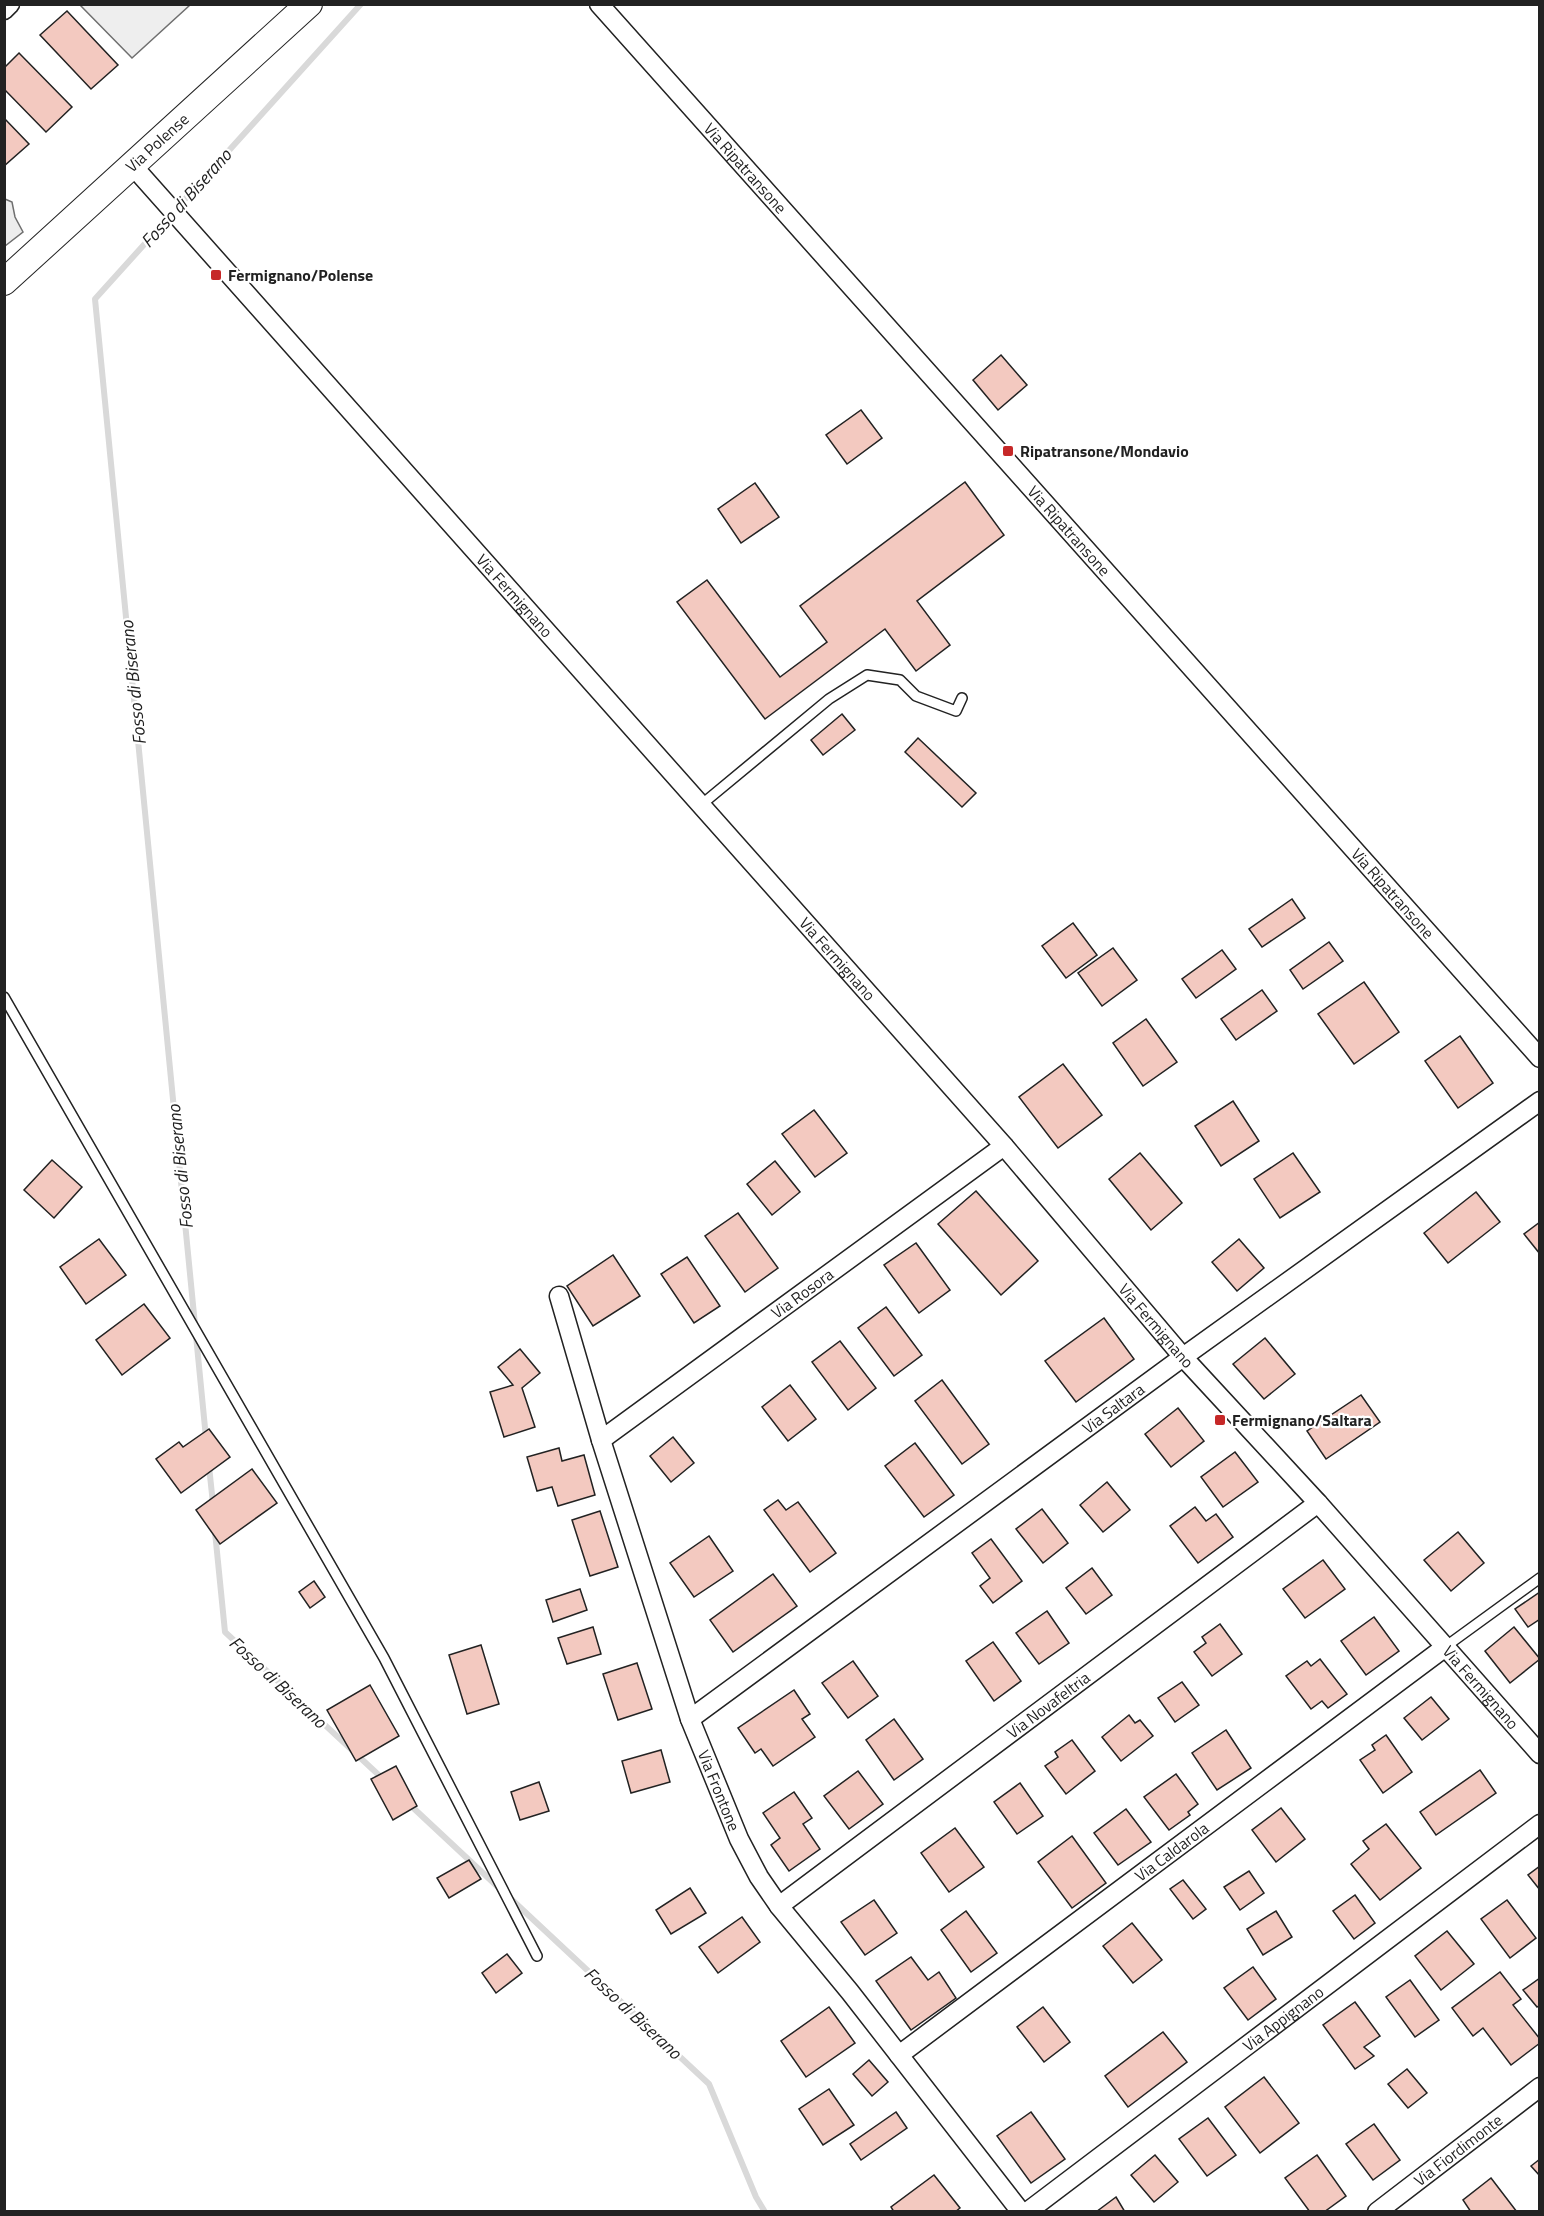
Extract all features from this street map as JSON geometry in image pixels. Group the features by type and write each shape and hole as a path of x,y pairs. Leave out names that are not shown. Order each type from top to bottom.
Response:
{"main road":[{"name":"Via Polense","path":"4,282 309,4"}],"street":[{"path":"4,10 10,4"},
{"name":"Via Ripatransone","path":"599,4 1539,1058"},
{"name":"Via Fermignano","path":"132,165 1004,1146 1183,1357 1318,1503 1539,1754"},
{"name":"Via Saltara","path":"690,1719 1183,1357 1539,1101"},
{"name":"Via Rosora","path":"602,1440 1004,1146"},
{"name":"Via Frontone","path":"559,1296 690,1719 739,1839 759,1877 779,1906 1021,2211"},
{"name":"Via Novafeltria","path":"779,1906 1318,1503"},
{"name":"Via Caldarola","path":"898,2055 1444,1648"},
{"name":"Via Appignano","path":"1027,2211 1539,1824"},
{"name":"Via Fiordimonte","path":"1377,2211 1539,2087"}],"lane":[{"path":"701,805 829,699 867,675 900,680 916,696 956,711 962,698"},
{"path":"4,997 384,1658 537,1956"},
{"path":"1444,1648 1539,1578"}],"shaded area":[{"path":"80,5 190,5 132,58"},
{"path":"5,199 12,202 15,217 23,232 5,246"}],"building":[{"path":"67,11 118,65 91,89 40,35"},
{"path":"19,53 72,107 46,132 4,89 4,68"},
{"path":"4,118 29,144 4,166"},
{"path":"1001,355 1027,385 998,410 973,380"},
{"path":"861,410 882,438 847,464 826,435"},
{"path":"965,482 1004,535 917,601 950,645 916,671 885,629 765,719 677,602 707,580 780,677 827,642 800,606"},
{"path":"755,483 779,517 741,543 718,509"},
{"path":"842,714 855,730 823,755 811,740"},
{"path":"918,738 976,793 962,807 905,752"},
{"path":"1292,899 1305,918 1262,947 1249,929"},
{"path":"1073,923 1097,955 1066,978 1042,946"},
{"path":"1329,942 1343,961 1303,989 1290,970"},
{"path":"1113,948 1137,980 1102,1006 1078,973"},
{"path":"1222,950 1236,969 1196,998 1182,979"},
{"path":"1364,982 1399,1032 1354,1064 1318,1014"},
{"path":"1262,990 1277,1011 1236,1040 1221,1019"},
{"path":"1146,1019 1177,1062 1143,1086 1113,1043"},
{"path":"1460,1036 1493,1083 1458,1108 1425,1061"},
{"path":"1063,1064 1102,1115 1058,1148 1019,1097"},
{"path":"1233,1101 1259,1141 1221,1166 1195,1126"},
{"path":"814,1110 847,1153 815,1177 782,1134"},
{"path":"1140,1153 1182,1203 1151,1230 1109,1179"},
{"path":"1293,1153 1320,1192 1280,1218 1254,1179"},
{"path":"52,1160 82,1187 54,1218 24,1190"},
{"path":"775,1161 800,1192 772,1215 747,1184"},
{"path":"976,1191 1038,1261 1001,1295 938,1224"},
{"path":"1476,1192 1500,1222 1448,1263 1424,1233"},
{"path":"738,1213 778,1268 745,1292 705,1236"},
{"path":"1540,1222 1540,1254 1524,1234"},
{"path":"99,1239 126,1275 86,1304 60,1267"},
{"path":"1239,1239 1264,1268 1237,1291 1212,1262"},
{"path":"916,1243 950,1290 919,1313 884,1265"},
{"path":"613,1255 640,1296 593,1326 567,1286"},
{"path":"687,1257 720,1306 694,1323 661,1274"},
{"path":"144,1304 170,1338 122,1375 96,1340"},
{"path":"886,1307 922,1355 894,1376 858,1328"},
{"path":"1104,1318 1134,1359 1076,1402 1045,1361"},
{"path":"1265,1338 1295,1374 1264,1399 1233,1364"},
{"path":"840,1341 876,1388 848,1410 812,1362"},
{"path":"520,1349 540,1373 522,1388 535,1427 504,1437 490,1392 513,1385 498,1367"},
{"path":"942,1380 989,1444 962,1464 915,1401"},
{"path":"790,1385 816,1419 788,1441 762,1407"},
{"path":"1361,1395 1380,1422 1326,1459 1307,1431"},
{"path":"1178,1408 1204,1441 1171,1467 1145,1434"},
{"path":"209,1429 230,1457 181,1493 156,1459 179,1442 183,1447"},
{"path":"673,1437 694,1463 671,1482 650,1456"},
{"path":"915,1443 954,1495 924,1517 885,1466"},
{"path":"559,1448 562,1461 584,1455 595,1495 558,1506 552,1487 537,1491 527,1457"},
{"path":"1235,1452 1258,1482 1223,1507 1201,1477"},
{"path":"252,1469 277,1503 220,1544 196,1510"},
{"path":"1107,1482 1130,1510 1103,1532 1080,1505"},
{"path":"778,1500 786,1510 798,1502 836,1553 810,1572 764,1510"},
{"path":"1195,1507 1206,1521 1216,1514 1233,1537 1198,1563 1170,1526"},
{"path":"1042,1509 1068,1543 1043,1563 1016,1529"},
{"path":"600,1511 618,1567 590,1576 572,1520"},
{"path":"1458,1532 1484,1563 1451,1591 1424,1560"},
{"path":"709,1536 733,1571 694,1597 670,1563"},
{"path":"991,1539 1022,1581 993,1603 980,1586 990,1578 972,1553"},
{"path":"1323,1560 1345,1589 1305,1618 1283,1589"},
{"path":"1092,1568 1112,1595 1086,1614 1066,1588"},
{"path":"773,1574 797,1606 733,1652 710,1620"},
{"path":"314,1581 325,1597 310,1608 299,1592"},
{"path":"580,1589 587,1610 553,1622 546,1600"},
{"path":"1540,1592 1540,1619 1528,1627 1515,1609"},
{"path":"1047,1611 1069,1643 1039,1664 1016,1633"},
{"path":"1374,1617 1399,1651 1366,1675 1341,1641"},
{"path":"1220,1624 1242,1654 1212,1676 1194,1652 1206,1643 1202,1637"},
{"path":"593,1627 601,1654 567,1664 558,1638"},
{"path":"1514,1627 1540,1659 1510,1683 1485,1651"},
{"path":"993,1642 1021,1681 994,1701 966,1661"},
{"path":"481,1645 499,1704 467,1714 449,1655"},
{"path":"1320,1659 1347,1694 1328,1708 1322,1701 1311,1709 1286,1676 1307,1661 1311,1666"},
{"path":"853,1661 878,1696 848,1718 822,1683"},
{"path":"637,1663 652,1709 618,1720 603,1674"},
{"path":"1182,1682 1199,1705 1175,1722 1158,1698"},
{"path":"370,1685 399,1736 356,1761 327,1710"},
{"path":"794,1690 810,1714 802,1719 815,1737 773,1766 761,1749 755,1753 738,1728"},
{"path":"1431,1697 1449,1719 1422,1740 1404,1718"},
{"path":"1129,1715 1135,1723 1140,1720 1153,1736 1121,1761 1102,1737"},
{"path":"894,1719 923,1759 894,1780 866,1740"},
{"path":"1226,1730 1251,1768 1217,1790 1192,1753"},
{"path":"1386,1735 1412,1772 1383,1793 1360,1760 1375,1750 1372,1745"},
{"path":"1072,1740 1095,1771 1066,1794 1045,1766 1058,1757 1055,1752"},
{"path":"661,1750 670,1782 631,1793 622,1761"},
{"path":"396,1766 417,1806 393,1820 371,1779"},
{"path":"1480,1770 1496,1793 1436,1835 1420,1812"},
{"path":"858,1771 883,1804 849,1829 824,1796"},
{"path":"1176,1774 1198,1804 1188,1812 1190,1815 1169,1830 1144,1797"},
{"path":"539,1782 549,1811 520,1820 511,1792"},
{"path":"1020,1783 1043,1816 1017,1834 994,1802"},
{"path":"794,1792 812,1818 803,1824 820,1849 789,1871 771,1845 780,1838 763,1813"},
{"path":"1281,1808 1305,1839 1276,1862 1252,1830"},
{"path":"1126,1809 1151,1842 1118,1865 1094,1833"},
{"path":"1386,1824 1421,1868 1380,1900 1351,1864 1369,1849 1363,1841"},
{"path":"955,1828 984,1867 949,1892 921,1853"},
{"path":"1072,1836 1106,1883 1072,1908 1038,1862"},
{"path":"469,1860 481,1879 449,1898 437,1878"},
{"path":"1540,1866 1540,1890 1528,1875"},
{"path":"1249,1871 1264,1893 1240,1910 1224,1887"},
{"path":"1183,1880 1206,1909 1193,1919 1170,1889"},
{"path":"690,1888 706,1913 671,1934 656,1910"},
{"path":"1355,1895 1375,1923 1354,1939 1333,1911"},
{"path":"874,1900 897,1933 865,1955 841,1922"},
{"path":"1507,1900 1536,1938 1510,1958 1481,1919"},
{"path":"966,1911 997,1953 971,1972 941,1930"},
{"path":"1276,1911 1292,1937 1263,1955 1247,1929"},
{"path":"742,1917 760,1942 718,1973 699,1947"},
{"path":"1132,1923 1162,1960 1133,1983 1103,1946"},
{"path":"1447,1931 1474,1964 1441,1990 1415,1956"},
{"path":"507,1954 522,1973 496,1993 482,1973"},
{"path":"911,1957 928,1980 939,1972 956,1998 911,2030 876,1981"},
{"path":"1253,1967 1276,1999 1248,2020 1224,1988"},
{"path":"1500,1972 1521,1999 1513,2005 1540,2039 1540,2043 1511,2065 1483,2028 1473,2036 1452,2008"},
{"path":"1540,1978 1540,2005 1537,2007 1523,1990"},
{"path":"1410,1980 1439,2020 1415,2037 1386,1997"},
{"path":"1355,2002 1380,2036 1364,2047 1374,2056 1355,2069 1323,2025"},
{"path":"829,2007 855,2043 806,2077 781,2041"},
{"path":"1043,2007 1070,2042 1044,2062 1017,2027"},
{"path":"1163,2032 1187,2062 1128,2107 1105,2076"},
{"path":"869,2060 888,2082 872,2096 853,2074"},
{"path":"1407,2069 1427,2093 1408,2108 1388,2084"},
{"path":"1264,2077 1299,2123 1260,2153 1225,2107"},
{"path":"829,2089 854,2125 823,2145 799,2109"},
{"path":"896,2112 907,2128 861,2160 850,2144"},
{"path":"1031,2112 1065,2159 1031,2183 997,2136"},
{"path":"1208,2118 1236,2155 1207,2176 1179,2139"},
{"path":"1374,2124 1400,2160 1373,2180 1346,2144"},
{"path":"1155,2155 1178,2182 1154,2202 1131,2175"},
{"path":"1317,2155 1346,2196 1324,2212 1310,2212 1285,2178"},
{"path":"1540,2159 1540,2176 1531,2166"},
{"path":"934,2175 960,2208 955,2212 894,2212 891,2207"},
{"path":"1491,2178 1517,2212 1471,2212 1463,2200"},
{"path":"1116,2197 1125,2212 1096,2212"}],"waterway":[{"name":"Fosso di Biserano","path":"206,1438 95,299 361,4"},
{"name":"Fosso di Biserano","path":"209,1466 213,1504"},
{"name":"Fosso di Biserano","path":"215,1532 225,1632 383,1779"},
{"name":"Fosso di Biserano","path":"408,1803 499,1888"},
{"name":"Fosso di Biserano","path":"509,1897 709,2084 756,2197 765,2212"}],"place":[{"name":"Fermignano/Polense","path":"216,275"},
{"name":"Ripatransone/Mondavio","path":"1008,451"},
{"name":"Fermignano/Saltara","path":"1220,1420"}]}
